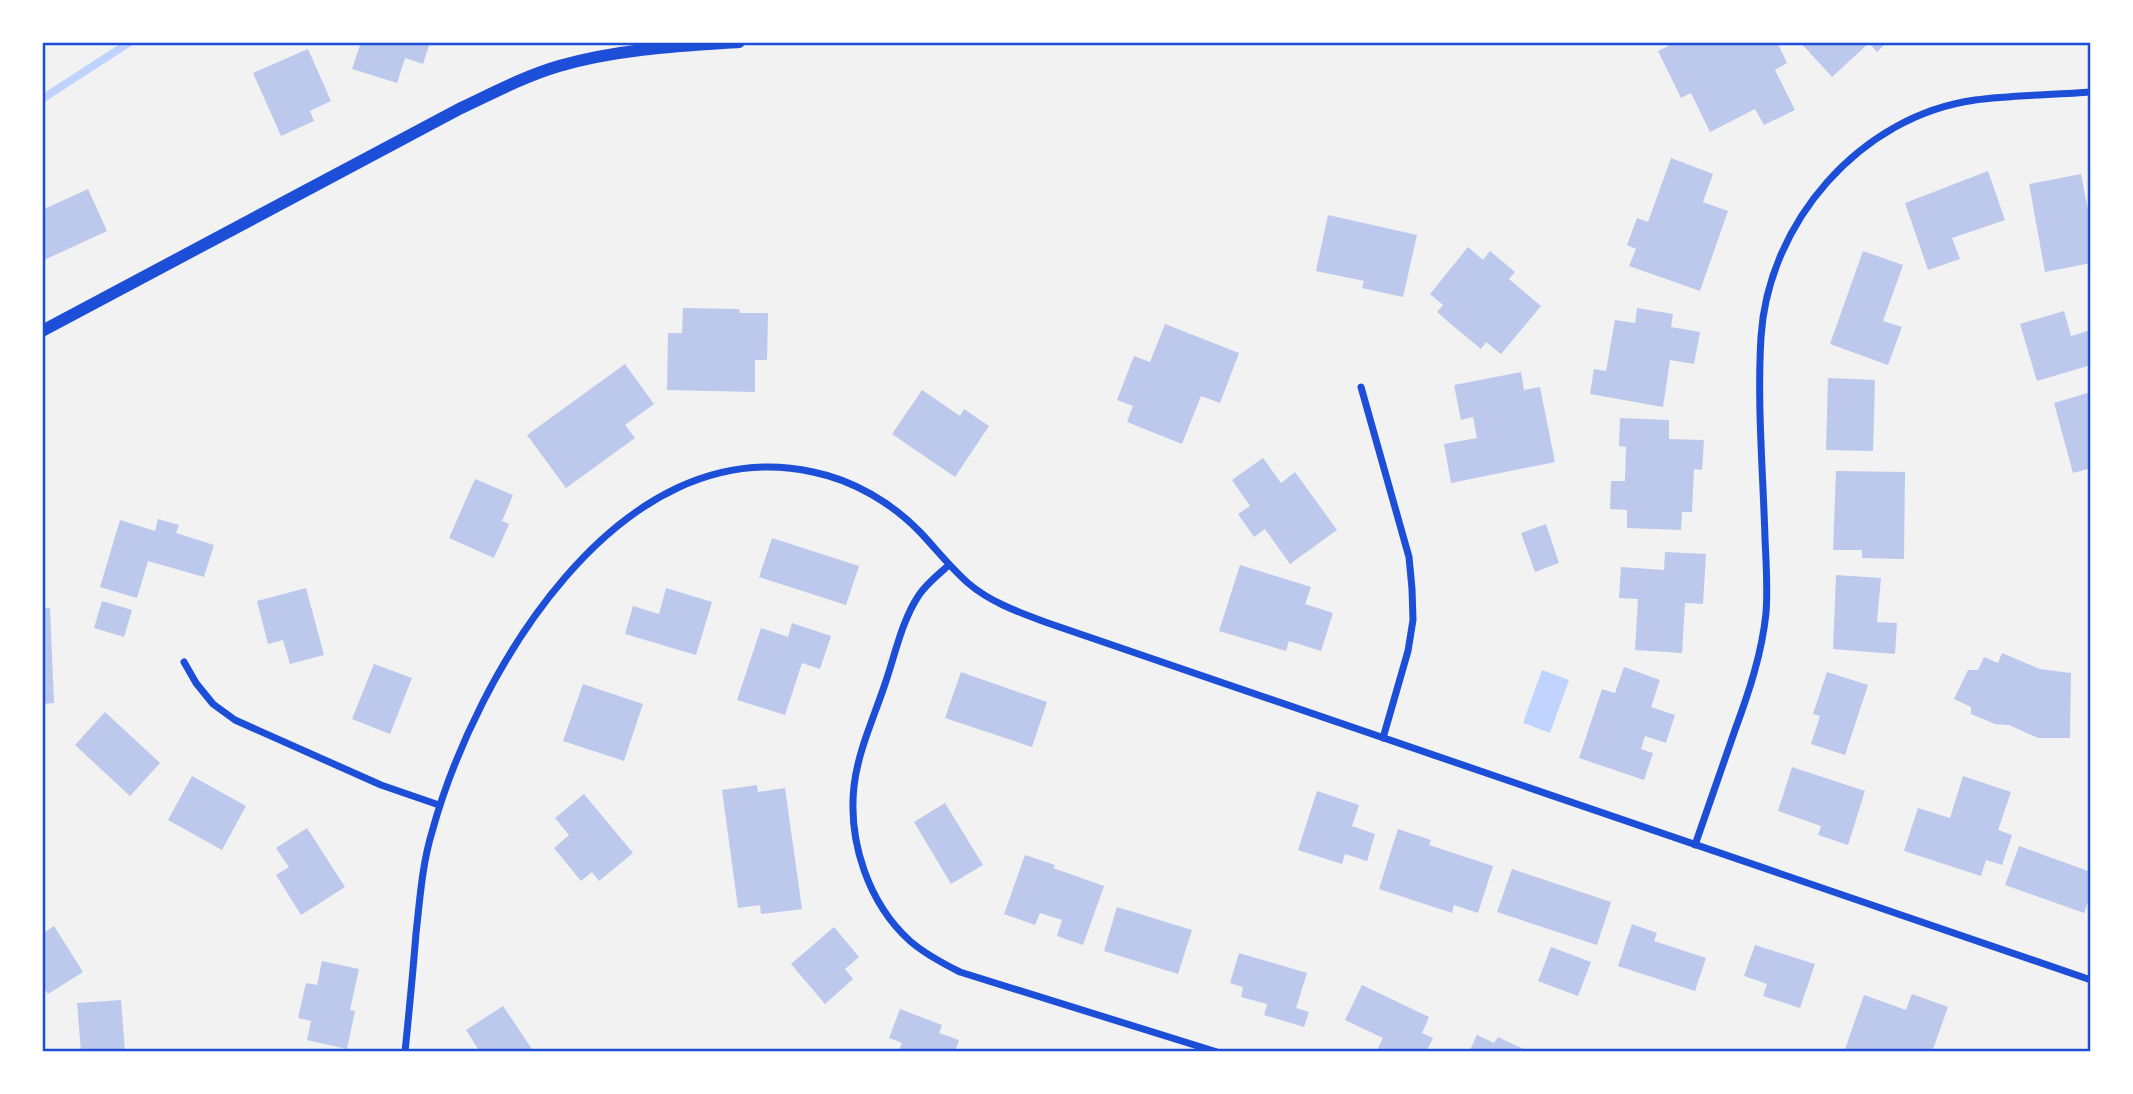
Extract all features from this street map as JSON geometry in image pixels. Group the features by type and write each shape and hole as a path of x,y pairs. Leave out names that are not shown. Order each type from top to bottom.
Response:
{"street":[{"path":"42,331 509,85 559,67 612,54 739,42"},
{"path":"1695,845 1751,684 1763,636 1767,588 1761,336 1771,280 1793,229 1809,204 1847,162 1894,129 1919,117 1974,100 2091,92"},
{"path":"1361,387 1409,558 1412,589 1413,620 1408,651 1383,738"},
{"path":"405,1052 421,885 439,805 453,764 492,682 540,608 565,576 635,513 669,491 712,474 751,467 782,467 813,472 841,480 866,492 906,518 970,585 1020,613 2091,980"},
{"path":"949,565 927,584 911,610 858,765 853,804 855,833 861,861 876,896 897,928 911,942 960,972 1217,1052"},
{"path":"184,662 213,704 236,720 381,785 439,805"}],"water":[{"path":"1542,670 1569,680 1550,733 1523,723"}],"building":[{"path":"361,42 430,42 423,64 405,58 397,83 352,69"},
{"path":"1676,42 1777,42 1787,63 1775,70 1795,110 1764,125 1755,109 1710,132 1691,93 1681,98 1658,51"},
{"path":"1800,42 1887,42 1877,52 1869,43 1832,77"},
{"path":"308,49 331,101 310,111 314,121 281,136 253,73"},
{"path":"1671,158 1713,174 1703,202 1728,211 1700,291 1629,266 1636,249 1627,245 1637,218 1648,222"},
{"path":"1988,171 2005,220 1952,238 1960,259 1928,270 1905,203"},
{"path":"2081,174 2091,226 2091,263 2045,272 2029,184"},
{"path":"88,189 107,231 42,261 42,210"},
{"path":"1328,215 1417,235 1403,297 1362,288 1364,281 1316,271"},
{"path":"1468,247 1483,260 1490,251 1515,272 1509,279 1541,306 1501,354 1486,342 1481,349 1452,325 1437,312 1443,305 1430,294"},
{"path":"1863,251 1903,265 1883,321 1902,327 1888,365 1830,344"},
{"path":"683,308 739,309 740,313 768,313 767,360 755,360 755,392 667,390 668,333 682,333"},
{"path":"1637,308 1673,314 1671,327 1700,332 1694,364 1670,360 1663,407 1590,394 1594,369 1606,371 1615,320 1635,323"},
{"path":"2064,311 2071,336 2091,330 2091,365 2037,381 2020,324"},
{"path":"1165,324 1239,353 1220,403 1201,396 1182,444 1127,422 1133,406 1117,400 1134,356 1150,362"},
{"path":"625,364 654,404 625,425 635,438 566,488 527,435"},
{"path":"1521,372 1524,390 1540,387 1555,462 1451,483 1444,444 1477,438 1473,417 1461,420 1454,385"},
{"path":"1828,378 1875,380 1873,451 1826,450"},
{"path":"922,390 960,416 964,409 989,426 955,477 892,434"},
{"path":"2091,392 2091,468 2073,473 2054,403"},
{"path":"1620,418 1669,420 1669,439 1704,440 1702,470 1694,469 1692,512 1682,512 1681,530 1627,528 1627,510 1610,509 1611,481 1625,481 1626,447 1619,446"},
{"path":"1263,458 1281,483 1295,472 1337,530 1290,564 1265,529 1254,537 1238,514 1250,506 1232,480"},
{"path":"1836,471 1905,472 1904,559 1862,558 1862,550 1833,550"},
{"path":"475,479 513,495 502,521 509,524 494,558 449,538"},
{"path":"158,519 179,525 176,533 214,545 204,577 148,561 137,598 100,587 120,520 155,531"},
{"path":"1546,524 1559,563 1535,572 1521,533"},
{"path":"772,538 859,566 846,605 759,577"},
{"path":"1665,552 1706,554 1703,604 1685,603 1682,653 1635,650 1638,599 1619,598 1621,567 1664,570"},
{"path":"1240,565 1311,587 1305,604 1333,613 1321,651 1289,641 1286,651 1219,631"},
{"path":"1836,575 1881,578 1877,622 1897,623 1895,654 1833,649"},
{"path":"306,588 324,655 290,664 283,640 268,644 257,601"},
{"path":"666,588 712,602 696,655 625,634 633,606 659,614"},
{"path":"102,601 132,610 124,637 94,628"},
{"path":"42,608 50,608 54,703 42,704"},
{"path":"792,623 831,636 820,669 802,663 785,715 737,700 761,628 788,637"},
{"path":"2002,653 2040,669 2071,673 2070,738 2038,738 2009,725 1995,724 1971,714 1971,707 1954,699 1968,670 1978,670 1984,657 1998,663"},
{"path":"374,664 412,678 390,734 352,719"},
{"path":"1624,667 1660,680 1651,707 1675,715 1666,743 1645,736 1641,749 1653,753 1644,780 1579,758 1602,689 1615,693"},
{"path":"961,672 1047,702 1032,747 945,718"},
{"path":"1827,672 1868,685 1845,755 1811,744 1820,716 1813,714"},
{"path":"583,684 643,704 624,761 563,741"},
{"path":"105,712 160,763 130,796 75,745"},
{"path":"1792,767 1865,791 1848,845 1818,835 1821,826 1778,811"},
{"path":"192,776 246,806 222,850 168,820"},
{"path":"1963,776 2011,792 1998,830 2012,835 2002,865 1986,860 1981,876 1904,851 1918,808 1950,818"},
{"path":"757,785 758,792 785,788 802,909 761,914 760,905 738,908 722,790"},
{"path":"1317,791 1359,805 1352,826 1375,834 1367,861 1345,854 1342,864 1298,850"},
{"path":"584,794 633,853 599,881 592,872 581,881 554,848 569,835 555,818"},
{"path":"945,803 983,865 951,884 914,822"},
{"path":"307,828 345,887 301,915 276,875 289,867 276,848"},
{"path":"1398,829 1431,840 1429,845 1493,866 1478,913 1454,905 1452,913 1379,889"},
{"path":"2019,846 2091,872 2091,893 2084,913 2005,885"},
{"path":"1025,855 1104,886 1083,945 1057,936 1062,920 1040,913 1035,925 1004,914"},
{"path":"1512,869 1611,902 1597,945 1497,912"},
{"path":"1117,907 1192,930 1178,974 1104,951"},
{"path":"1632,924 1657,933 1654,941 1706,958 1695,991 1618,966"},
{"path":"54,926 83,972 48,994 42,985 42,934"},
{"path":"834,927 859,957 845,969 853,979 825,1004 791,964"},
{"path":"1755,945 1815,964 1800,1008 1763,996 1767,984 1744,976"},
{"path":"1551,947 1591,962 1578,996 1538,981"},
{"path":"1239,953 1307,973 1296,1008 1309,1012 1304,1027 1264,1015 1267,1004 1241,997 1243,987 1230,983"},
{"path":"322,961 359,969 350,1010 355,1011 347,1049 307,1040 311,1021 298,1018 306,983 317,985"},
{"path":"1362,985 1429,1017 1422,1033 1433,1038 1426,1052 1376,1052 1383,1038 1345,1020"},
{"path":"1912,994 1948,1007 1932,1052 1844,1052 1864,995 1906,1010"},
{"path":"121,1000 125,1052 81,1052 77,1003"},
{"path":"503,1006 534,1052 480,1052 466,1030"},
{"path":"900,1009 942,1025 939,1033 959,1040 955,1052 898,1052 902,1043 889,1038"},
{"path":"1477,1035 1494,1043 1498,1037 1530,1052 1469,1052"}],"waterway":[{"path":"42,99 130,42"}]}
